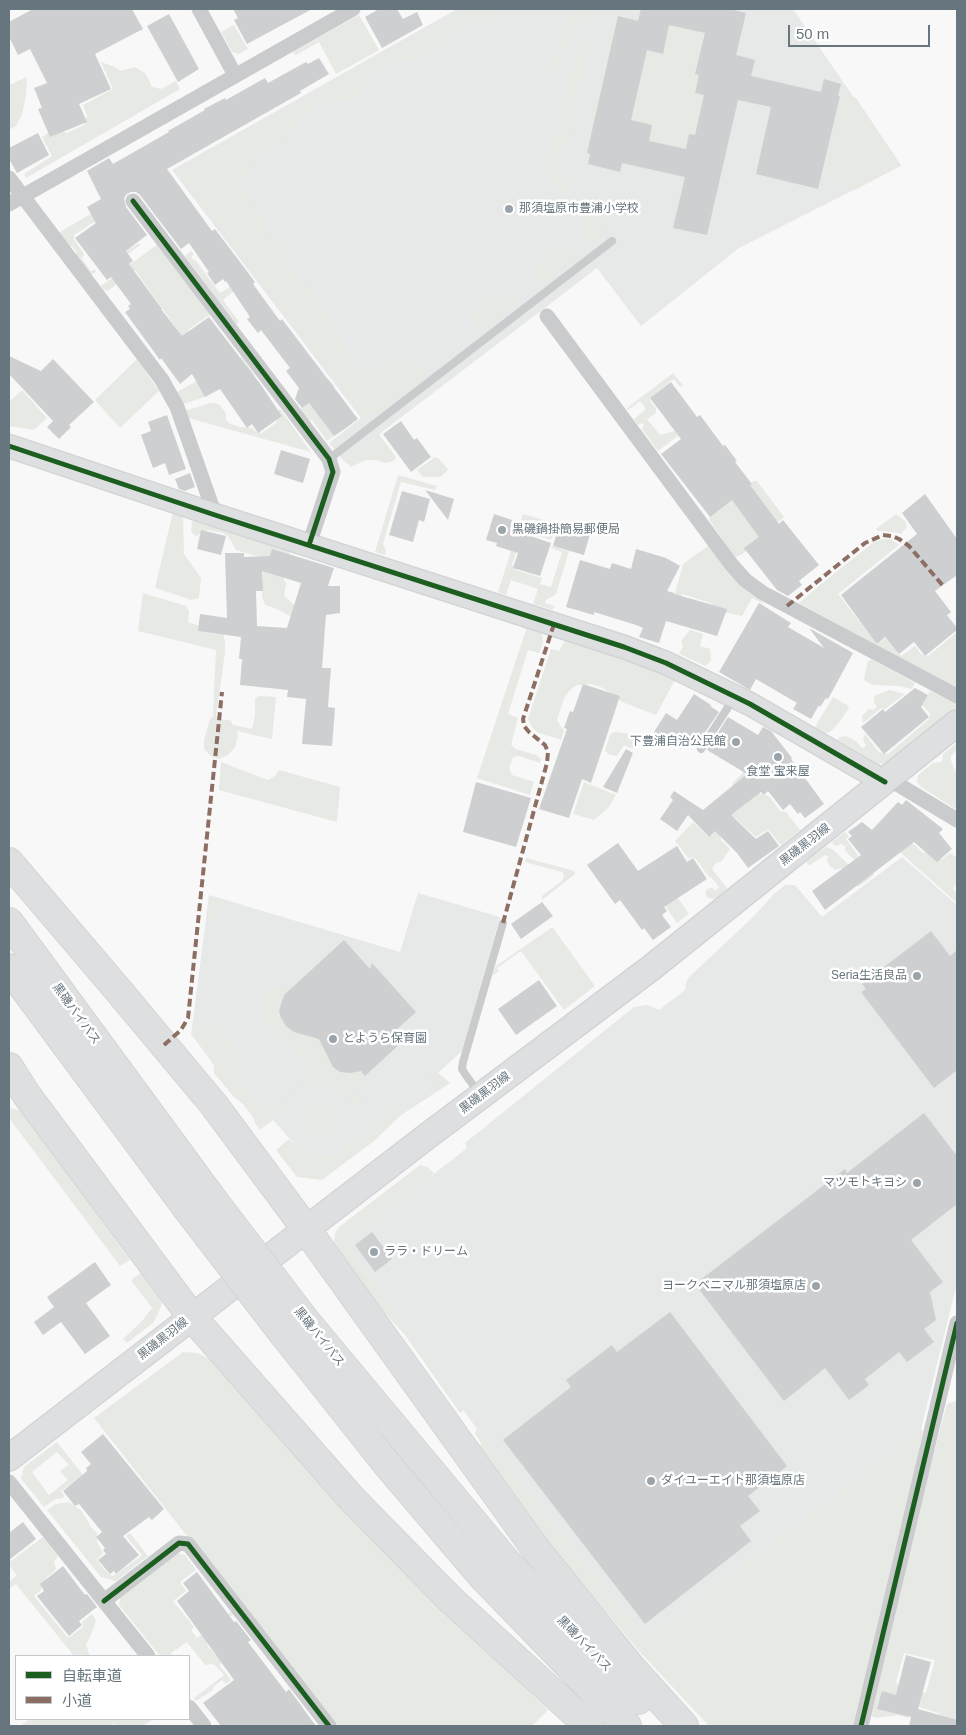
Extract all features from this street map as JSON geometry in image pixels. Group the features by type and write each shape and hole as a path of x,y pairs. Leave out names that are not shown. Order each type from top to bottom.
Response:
{"highway":[{"path":"9,862 214,1105 306,1229 535,1548 630,1666 684,1726"},
{"name":"黒磯バイパス","path":"9,922 197,1200"},
{"name":"黒磯バイパス","path":"9,968 197,1200 295,1328 386,1463 481,1575 627,1726"},
{"path":"9,1067 17,1095 192,1317 358,1506 450,1599 588,1726"},
{"name":"黒磯バイパス","path":"295,1328 577,1638 663,1726"}],"main road":[{"name":"黒磯黒羽線","path":"9,1458 306,1229 651,968 957,724"}],"street":[{"path":"199,9 235,75"},
{"path":"9,204 353,9"},
{"path":"9,178 162,380 177,407 215,515"},
{"path":"133,201 328,459 333,472 309,545"},
{"path":"547,316 745,580 763,593 957,696"},
{"path":"9,446 215,515 624,647 666,663 735,696 957,820"},
{"path":"861,1726 950,1385 957,1323"},
{"path":"9,1482 147,1655"},
{"path":"104,1601 179,1544 188,1544 329,1726"},
{"path":"190,1708 204,1726"}],"lane":[{"path":"328,459 612,241"},
{"path":"701,749 735,696"},
{"path":"481,1096 462,1068 503,923"}],"shaded area":[{"name":"那須塩原市豊浦小学校","path":"457,9 793,9 901,166 739,248 641,326 597,268 344,461 329,443 361,418 172,170"},
{"path":"463,9 505,9 504,12 491,21 475,26 463,26 456,30 448,44 435,53 414,60 399,59 378,70 360,93 345,100 316,105 280,143 261,155 248,170 242,189 252,206 262,216 263,231 266,236 279,244 289,255 291,271 312,288 318,297 321,309 334,325 354,365 370,370 395,360 416,363 427,368 427,375 421,382 387,407 377,413 362,415 176,170"},
{"path":"578,9 593,12 590,20 581,22 575,27 556,73 550,72 568,13"},
{"path":"359,15 379,50 336,74 319,42 296,55 294,54 293,52"},
{"path":"652,20 705,33 695,74 699,75 695,93 704,95 695,135 689,134 686,149 649,141 652,125 631,120"},
{"path":"234,25 248,49 239,54 232,52 221,32"},
{"path":"612,26 616,27 587,153 590,154 586,171 581,164"},
{"path":"590,34 592,38 574,108 582,111 577,131 569,129 558,173 570,182 569,191 563,197 546,176 545,170 580,43 582,38"},
{"path":"101,62 121,71 135,67 146,74 152,87 161,89 176,81 180,89 26,178 24,174 52,156 42,137 49,132 61,131 67,133 84,125 87,116 83,105 113,89"},
{"path":"27,77 22,115 16,126 9,130 9,85"},
{"path":"848,95 856,98 901,165 857,189 850,190 838,185 830,176 827,166 840,105 843,97"},
{"path":"116,199 123,250 127,251 139,243 140,245 123,258 94,222 74,235 74,239 84,254 82,259 91,271 95,269 96,272 90,275 74,255 77,253 72,246 68,247 58,233"},
{"path":"598,212 606,214 608,228 597,238 588,241 582,237 580,232 585,217"},
{"path":"158,244 211,314 189,329 187,334 189,346 135,270 108,291 104,290 101,286"},
{"path":"567,246 574,247 577,253 574,259 544,281 537,279 531,273 542,257 551,251"},
{"path":"191,251 194,254 191,258 196,261 220,293 232,286 235,290 223,300 239,322 235,325 185,256"},
{"path":"508,294 517,297 517,304 484,329 477,330 472,319 478,305"},
{"path":"241,357 255,375 215,375 205,397 183,404 177,392"},
{"path":"137,359 159,391 120,428 95,400"},
{"path":"673,373 683,385 680,387 675,380 672,380 649,399 656,409 656,413 647,419 660,435 675,431 679,435 658,451 642,429 644,425 642,423 638,425 634,419 646,409 640,401 628,410 627,408"},
{"path":"329,379 335,387 322,396 327,414 321,419 334,436 327,441 312,420 309,421 300,410 312,400 319,385"},
{"path":"22,390 47,418 34,430 9,426 9,402"},
{"path":"210,403 219,404 226,414 226,420 229,423 239,427 252,428 256,432 262,433 276,423 277,417 275,412 280,409 311,452 188,418 185,411"},
{"path":"379,434 396,457 394,461 385,463 376,460 366,460 351,467 344,461"},
{"path":"435,457 448,469 440,477 423,477 417,470"},
{"path":"398,475 437,486 435,490 401,482 383,544 386,551 385,555 375,552"},
{"path":"754,481 757,481 784,517 744,553 736,557 709,520 710,515"},
{"path":"175,512 183,515 184,554 201,578 199,598 192,600 155,588 172,516"},
{"path":"523,514 557,524 551,540 527,533 522,534 512,565 516,570 542,578 540,584 551,587 562,552 551,548 551,546 569,551 556,594 546,600 545,603 554,606 553,610 533,604 538,589 511,580 506,595 498,592"},
{"path":"896,514 905,521 907,527 901,534 878,531 876,529"},
{"path":"195,518 290,548 283,575 286,584 284,596 298,608 300,621 265,605 262,596 263,558 236,550 228,536 223,533 207,530 196,536 191,532 192,522"},
{"path":"891,539 899,545 838,594 877,644 885,638 901,656 915,646 922,655 928,656 957,632 957,689 799,603 874,542"},
{"path":"709,545 764,604 752,598 742,616 728,613 718,614 711,603 682,594 674,612 670,612 683,564"},
{"path":"143,593 186,606 189,611 188,622 199,626 198,631 216,634 217,625 222,630 225,652 216,716 223,720 230,720 233,725 252,729 255,716 255,698 259,696 276,697 272,739 237,731 238,736 235,747 228,755 219,759 212,757 204,749 204,740 210,719 213,716 216,650 138,631"},
{"path":"527,627 542,632 543,643 539,653 528,650 508,714 518,718 511,745 516,749 536,755 541,759 540,763 519,756 513,757 509,768 512,775 534,782 530,795 477,778"},
{"path":"690,630 703,634 700,646 710,649 711,660 706,666 679,654 683,646 681,641"},
{"path":"574,639 676,678 656,715 622,702 603,688 592,684 577,685 564,698 557,720 564,731 561,740 537,732 531,726 528,719 551,649 559,651 565,640"},
{"path":"871,659 915,683 912,689 899,686 873,685 865,681 868,661"},
{"path":"890,690 905,694 885,709 881,708 863,723 862,716 869,709 873,710 877,707 874,702 874,696"},
{"path":"930,691 957,704 957,708 893,761 883,764 877,763 838,740 838,738 846,736 856,741 862,748 866,746 863,739 865,734 879,752 888,754 929,719 930,713 922,705"},
{"path":"833,697 849,708 838,724 830,732 825,733 815,727"},
{"path":"614,732 633,734 639,741 633,749 624,745 617,756 610,755 605,751 610,735"},
{"path":"957,743 957,750 951,756 951,761 957,775 957,810 921,787 917,782 918,775 933,763 942,762 943,754"},
{"path":"757,758 752,787 760,794 769,796 780,811 786,812 800,830 781,845 768,829 756,837 735,818 720,834 721,840 730,849 722,861 715,864 712,869 727,888 727,892 720,898 712,899 707,897 705,893 707,889 712,888 716,891 719,887 696,859 691,857 689,859 675,841 693,822 708,837 726,821 712,803 719,797 731,814 746,804 732,784"},
{"path":"221,762 268,780 276,775 279,770 340,787 337,822 219,790"},
{"path":"584,782 616,795 609,807 594,820 573,814"},
{"path":"845,832 849,836 846,839 860,858 857,862 845,851 845,846 841,844 835,846 832,842"},
{"path":"903,834 922,852 927,853 933,848 942,859 950,853 957,858 957,882 953,889 957,893 957,903 892,845"},
{"path":"826,847 832,849 848,864 867,866 874,875 858,887 845,869 836,870 830,867 827,861 828,856 825,855 808,865 806,862"},
{"path":"902,857 957,905 957,1283 921,1429 646,1640 477,1429 350,1250 353,1237 467,1148 465,1143 634,1007 647,1005 659,1010 685,990 689,977 785,885 795,885 822,917"},
{"path":"526,858 575,871 575,874 542,900 542,896 562,881 564,876 562,872 525,862"},
{"path":"644,875 662,875 689,914 677,923"},
{"name":"とようら保育園","path":"418,893 500,917 462,1051 438,1073 450,1083 401,1115 392,1105 319,1172 192,1028 209,895 400,952"},
{"path":"210,898 233,905 223,909 207,925"},
{"path":"553,928 595,986 564,1010 521,951 497,968 499,971 492,976 496,966"},
{"path":"294,986 284,995 281,1002 279,1011 281,1018 286,1026 294,1032 319,1039 333,1067 340,1072 358,1072 363,1080 353,1089 365,1103 357,1106 350,1103 342,1093 333,1088 323,1085 308,1085 297,1092 273,1120 260,1130 243,1104 233,1096 214,1073 214,1066 191,1034 193,1022 218,1029 228,1035 239,1054 241,1069 238,1080 264,1110 272,1111 300,1084 310,1081 294,1046 271,1031 262,1017 261,1005 266,995 274,989"},
{"path":"430,1069 450,1083 405,1113 435,1085 425,1074"},
{"path":"321,1104 333,1109 338,1121 333,1133 321,1138 309,1133 304,1121 309,1109"},
{"path":"392,1105 402,1115 374,1141 322,1180 297,1177 276,1150 289,1139 313,1157 321,1158 333,1155 343,1150"},
{"path":"9,1108 19,1110 26,1116 130,1260 120,1266 9,1118"},
{"path":"420,1165 427,1167 434,1173 401,1201 353,1237 350,1250 464,1410 460,1413 405,1335 367,1294 334,1246 335,1234 339,1227"},
{"path":"142,1272 160,1297 162,1304 154,1322 127,1343 123,1339 142,1321 152,1308 131,1280"},
{"path":"183,1352 198,1353 217,1363 410,1577 548,1710 532,1726 337,1726 94,1418"},
{"path":"957,1400 957,1726 939,1726 942,1717 938,1713 916,1706 911,1709 908,1718 898,1715 876,1718 871,1716 925,1486 947,1404","holes":["904,1653 935,1660 926,1693 900,1688 896,1682"]},
{"path":"477,1429 646,1640 921,1429 923,1432 856,1726 709,1726 639,1651 535,1527 479,1452 481,1443 475,1433"},
{"path":"57,1442 83,1475 61,1491 64,1495 63,1498 56,1499 44,1507 21,1479 24,1467","holes":["57,1452 69,1465 60,1471 68,1480 49,1495 32,1472"]},
{"path":"69,1502 81,1510 97,1533 97,1542 103,1553 97,1561 112,1576 142,1555 126,1536 130,1533 148,1556 116,1581 101,1577 47,1510 56,1504"},
{"path":"43,1537 58,1556 54,1562 56,1569 46,1578 40,1591 34,1596 68,1638 83,1627 82,1622 92,1614 96,1620 86,1645 90,1655 73,1655 16,1584 9,1589 9,1582 17,1575 9,1565 9,1559 11,1561"},
{"path":"176,1553 185,1555 196,1570 180,1582 186,1591 173,1601 194,1627 191,1630 197,1638 231,1612 233,1614 206,1636 209,1640 207,1645 217,1657 228,1658 219,1665 231,1680 226,1684 222,1680 213,1687 213,1690 196,1701 194,1698 224,1675 215,1665 205,1665 187,1642 171,1653 172,1655 159,1655 119,1605 121,1595"},
{"path":"29,1720 152,1720 143,1726 116,1726 113,1724 109,1726 20,1726"}],"building":[{"path":"33,9 132,9 143,29 95,54 111,89 79,104 87,122 50,137 38,109 42,108 34,88 47,83 30,49 18,55 9,37 9,22"},
{"path":"233,9 312,9 247,44 234,20 238,18"},
{"path":"379,9 397,9 403,19 417,12 423,25 382,48 365,17"},
{"path":"641,9 730,9 746,13 736,55 755,60 751,76 821,92 824,79 841,84 838,96 840,96 818,189 756,174 771,107 738,100 707,235 673,228 685,177 622,163 620,172 588,164 590,154 587,153 618,16 638,21","holes":["669,25 705,33 695,74 699,75 695,93 704,95 695,135 689,134 686,149 649,141 652,125 631,120 647,50 663,54"]},
{"path":"169,14 199,69 178,82 147,26"},
{"path":"319,58 329,74 300,91 301,93 167,169 212,231 215,229 255,282 253,284 280,321 282,319 358,419 346,428 334,436 309,403 302,408 295,399 299,388 286,371 290,368 261,330 258,333 247,319 250,317 226,281 223,279 215,285 207,273 209,272 189,243 181,249 140,195 136,192 131,192 124,198 126,207 147,235 126,251 133,261 129,264 161,309 182,336 209,317 282,416 258,433 252,424 247,428 220,389 205,397 192,374 180,384 125,312 130,309 128,306 131,304 111,277 107,280 75,238 96,223 87,207 101,199 87,171 109,158 113,164 169,132 204,109 225,98 226,100 265,78 268,83 306,62 308,64"},
{"path":"38,133 49,155 17,173 9,159 9,148"},
{"path":"9,356 41,371 53,359 94,402 69,425 71,427 59,439 47,427 53,421 9,374"},
{"path":"671,382 697,417 700,415 723,446 725,445 752,484 750,485 779,524 783,520 819,565 799,581 802,585 788,596 777,590 744,548 759,537 732,500 710,517 661,454 681,439 650,398"},
{"path":"167,415 186,469 169,475 165,463 153,468 141,435 151,431 148,422"},
{"path":"401,421 414,440 417,438 431,457 411,472 383,434"},
{"path":"281,450 310,459 303,483 274,474"},
{"path":"190,473 195,487 185,491 179,489 175,479"},
{"path":"425,490 454,499 448,520"},
{"path":"402,491 430,499 424,522 419,520 413,542 389,535"},
{"path":"925,494 957,539 957,575 935,591 951,612 947,615 957,630 925,656 914,642 899,654 885,637 876,643 841,595 917,534 902,513"},
{"path":"494,514 512,520 510,529 551,543 540,576 513,568 518,553 496,546 497,543 486,540"},
{"path":"559,525 590,534 584,555 553,546"},
{"path":"201,530 226,536 221,555 197,549"},
{"path":"272,549 334,568 328,586 340,586 340,613 326,615 322,668 331,668 328,707 335,708 332,746 302,744 306,699 287,697 288,690 240,685 242,659 239,659 241,637 198,631 200,614 227,618 225,553 244,553 244,557 270,556","holes":["262,571 301,583 287,628 257,626 256,591 263,591"]},
{"path":"636,549 666,558 680,566 667,591 727,609 717,636 666,621 659,643 639,637 643,628 636,625 594,612 594,615 566,607 580,560 610,569 612,563 631,569"},
{"path":"759,603 791,623 788,627 824,648 809,628 853,653 828,699 826,698 820,707 819,705 811,719 793,709 797,703 756,679 750,690 719,672"},
{"path":"583,684 620,696 591,783 582,779 569,818 539,809 567,729 564,728 570,711 573,712"},
{"path":"915,688 928,695 921,707 929,717 884,754 861,727 883,709 885,712"},
{"path":"694,694 719,712 697,744 688,739 681,749 654,732 666,713 677,720"},
{"path":"728,717 758,735 763,727 771,731 824,804 805,818 800,812 798,814 790,804 783,810 768,791 764,795 761,792 731,815 756,839 768,831 779,846 748,868 737,853 715,831 709,837 688,815 677,831 660,819 673,800 670,797 674,791 703,810 747,774 707,750"},
{"path":"626,749 633,753 617,793 603,787"},
{"path":"476,782 531,798 516,847 463,832"},
{"path":"906,800 943,829 939,833 952,849 937,862 914,842 825,910 812,891 861,855 848,839 852,836 848,832 862,822 872,830 898,802 902,805"},
{"path":"618,843 638,871 677,846 687,862 693,858 707,879 664,907 667,911 662,915 671,927 653,940 644,928 642,930 620,900 615,904 587,865"},
{"path":"542,902 553,916 521,939 511,924"},
{"path":"931,931 950,956 957,950 957,1070 934,1088 861,992 866,989 862,984"},
{"path":"344,940 370,969 372,963 416,1012 394,1032 403,1041 365,1076 361,1071 340,1072 333,1067 319,1039 294,1032 286,1026 279,1011 284,995"},
{"path":"539,980 557,1006 516,1035 498,1009"},
{"name":"ヨークベニマル那須塩原店","path":"924,1113 957,1156 957,1204 911,1240 943,1282 930,1292 936,1320 924,1329 934,1342 907,1362 899,1352 865,1379 869,1385 849,1400 825,1368 784,1401 695,1284 845,1169 847,1173"},
{"name":"ララ・ドリーム","path":"372,1232 392,1259 375,1272 355,1245"},
{"path":"95,1262 111,1285 86,1303 110,1336 85,1354 61,1322 43,1335 34,1322 54,1307 47,1297"},
{"name":"ダイユーエイト那須塩原店","path":"670,1312 787,1466 748,1496 760,1511 740,1526 751,1541 645,1624 503,1440 571,1387 566,1380 612,1345 617,1352"},
{"path":"103,1434 164,1509 152,1520 149,1517 123,1536 139,1555 116,1574 114,1571 110,1574 98,1560 106,1554 103,1550 105,1548 96,1537 102,1532 79,1504 75,1506 63,1491 87,1471 86,1468 91,1464 81,1452"},
{"path":"23,1522 36,1539 9,1560 9,1533"},
{"path":"63,1566 85,1595 87,1594 97,1607 79,1621 82,1625 69,1636 37,1596 44,1591 40,1584"},
{"path":"197,1572 234,1622 236,1621 251,1640 248,1642 286,1692 289,1689 316,1726 221,1726 203,1703 234,1680 177,1601 189,1591 183,1583"},
{"path":"906,1655 931,1662 918,1709 957,1720 957,1726 909,1726 911,1717 877,1709 882,1691 896,1695"}],"marked path":[{"path":"787,606 865,543 883,535 892,536 909,546 944,587"},
{"path":"503,923 547,763 548,752 545,745 529,732 524,726 523,719 554,624"},
{"path":"164,1045 181,1030 188,1018 222,692"}],"cycle path":[{"path":"133,201 329,459 333,472 309,545"},
{"path":"9,446 215,515 624,647 666,663 750,704 885,782"},
{"path":"861,1726 957,1323"},
{"path":"104,1601 179,1543 188,1544 329,1726"}],"place":[{"name":"那須塩原市豊浦小学校","path":"509,209"},
{"name":"黒磯鍋掛簡易郵便局","path":"502,530"},
{"name":"下豊浦自治公民館","path":"736,742"},
{"name":"食堂 宝来屋","path":"778,757"},
{"name":"Seria生活良品","path":"917,976"},
{"name":"とようら保育園","path":"333,1039"},
{"name":"マツモトキヨシ","path":"917,1183"},
{"name":"ララ・ドリーム","path":"374,1252"},
{"name":"ヨークベニマル那須塩原店","path":"816,1286"},
{"name":"ダイユーエイト那須塩原店","path":"651,1481"}]}
